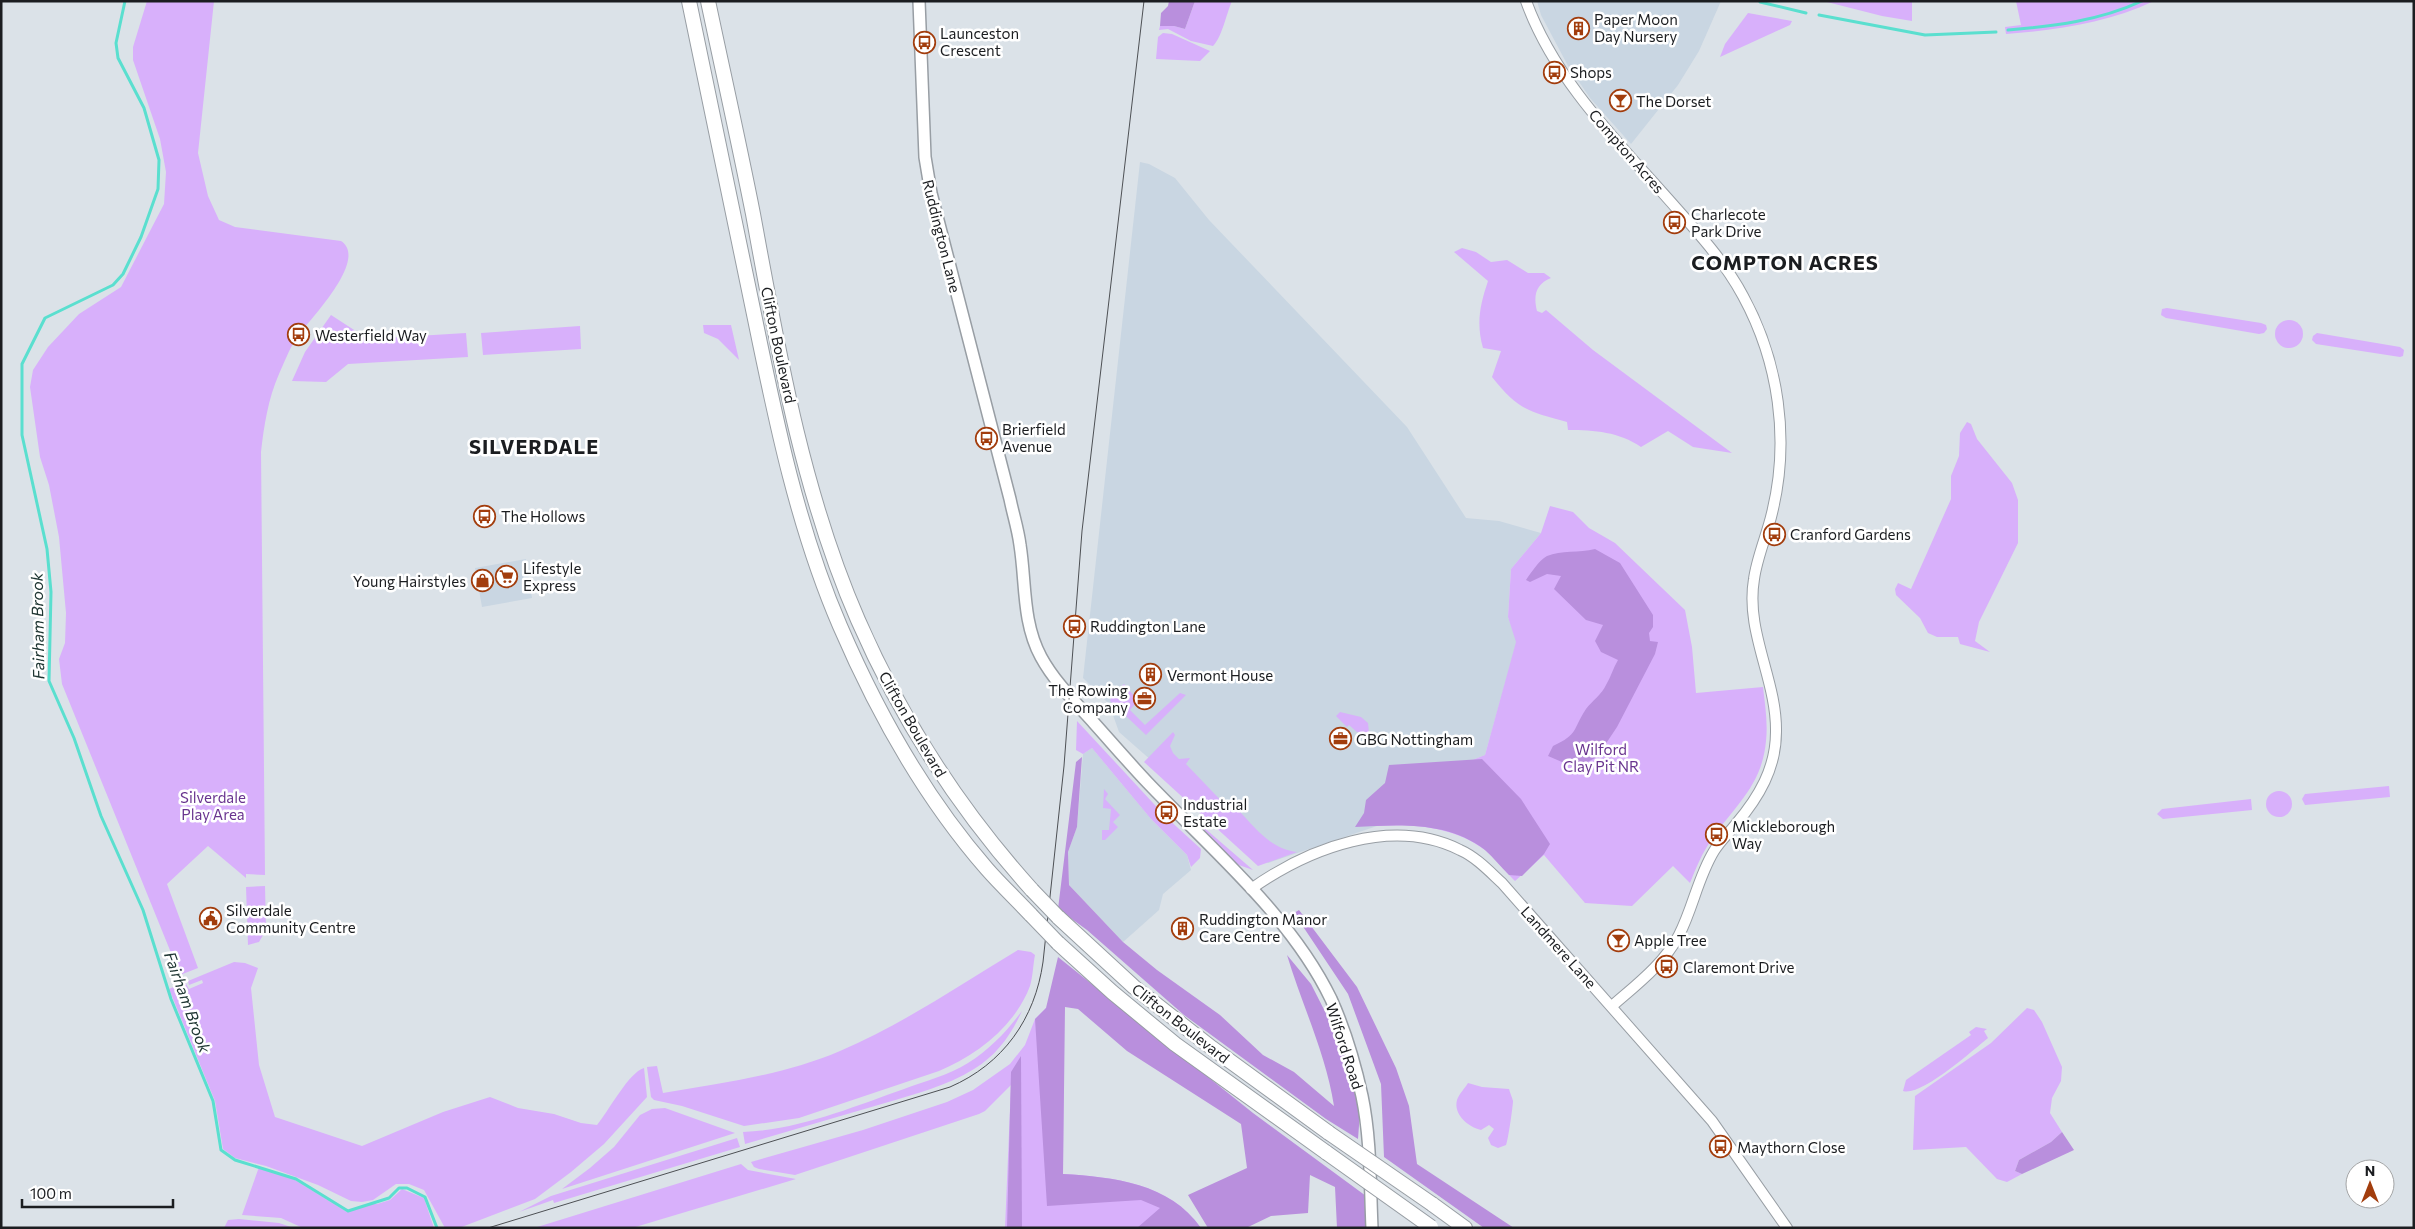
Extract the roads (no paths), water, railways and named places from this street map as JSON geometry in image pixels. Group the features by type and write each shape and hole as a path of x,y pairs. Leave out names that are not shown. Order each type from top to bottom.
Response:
{"highway":[{"name":"Clifton Boulevard","path":"689,1 773,407 795,494 839,625 874,697 910,762 960,836 987,870 1058,943 1112,992 1175,1044 1432,1227"},
{"name":"Clifton Boulevard","path":"708,1 789,396 815,498 833,554 857,618 891,691 929,758 995,849 1058,917 1134,987 1212,1048 1465,1228"}],"main road":[{"name":"Ruddington Lane","path":"919,1 924,157 930,193 1018,534 1032,636 1046,667 1069,696 1153,788 1251,889"},
{"name":"Wilford Road","path":"1251,889 1314,970 1331,999 1354,1060 1362,1098 1372,1228"}],"street":[{"name":"Compton Acres","path":"1526,1 1535,23 1553,54 1585,102 1702,238 1742,293 1754,316 1768,354 1773,371 1780,420 1778,482 1752,593 1755,627 1775,702 1776,731 1772,763 1756,800 1714,851 1684,924 1671,949 1644,978 1612,1006"},
{"name":"Landmere Lane","path":"1251,889 1284,867 1305,858 1361,840 1398,835 1440,841 1461,850 1483,865 1502,883 1712,1121 1787,1228"}],"waterway":[{"name":"Fairham Brook","path":"125,1 116,43 118,58 144,108 159,160 158,189 141,237 123,274 113,285 45,318 22,364 22,435 47,549 51,592 49,681 74,738 101,816 143,910 171,999 213,1101 221,1150 235,1160 296,1179 348,1211 389,1198 399,1188 407,1188 425,1197 437,1228"},
{"path":"2008,30 2076,22 2126,8 2142,1"},
{"path":"1760,2 1806,13"},
{"path":"1819,15 1925,35 1996,32"}],"tram line":[{"path":"488,1228 950,1087 986,1066 1001,1052 1024,1021 1033,1002 1043,962 1064,766 1082,531 1144,1"}],"place":[{"name":"Paper Moon Day Nursery","path":"1578,28"},
{"name":"Launceston Crescent","path":"924,42"},
{"name":"Shops","path":"1554,72"},
{"name":"The Dorset","path":"1620,101"},
{"name":"Charlecote Park Drive","path":"1675,223"},
{"name":"Westerfield Way","path":"299,335"},
{"name":"Brierfield Avenue","path":"986,438"},
{"name":"The Hollows","path":"485,516"},
{"name":"Cranford Gardens","path":"1774,534"},
{"name":"Lifestyle Express","path":"507,577"},
{"name":"Young Hairstyles","path":"482,581"},
{"name":"Ruddington Lane","path":"1074,626"},
{"name":"Vermont House","path":"1151,675"},
{"name":"The Rowing Company","path":"1144,699"},
{"name":"GBG Nottingham","path":"1340,739"},
{"name":"Industrial Estate","path":"1167,813"},
{"name":"Mickleborough Way","path":"1716,835"},
{"name":"Silverdale Community Centre","path":"210,919"},
{"name":"Ruddington Manor Care Centre","path":"1183,928"},
{"name":"Apple Tree","path":"1618,940"},
{"name":"Claremont Drive","path":"1667,967"},
{"name":"Maythorn Close","path":"1721,1147"}],"district":[{"name":"COMPTON ACRES","path":"1785,262"},
{"name":"SILVERDALE","path":"534,446"}],"park label":[{"name":"Wilford Clay Pit NR","path":"1601,758"},
{"name":"Silverdale Play Area","path":"213,806"}]}
